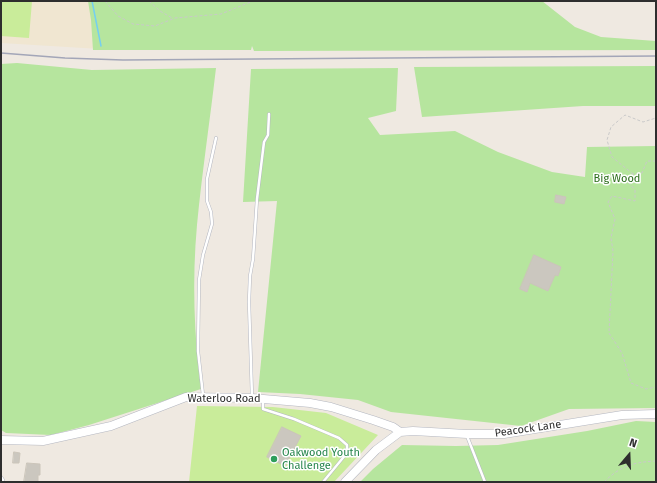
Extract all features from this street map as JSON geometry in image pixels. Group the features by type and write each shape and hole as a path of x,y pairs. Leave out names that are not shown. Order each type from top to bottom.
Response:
{"street":[{"name":"Waterloo Road","path":"1,440 43,441 111,426 186,397 263,398 289,400 331,407 393,427 400,432"},
{"name":"Peacock Lane","path":"400,432 413,431 467,434 504,434 616,415 656,414"},
{"path":"345,482 376,450 400,432"}],"lane":[{"path":"252,398 249,302 250,276 253,259 257,199 264,142 268,135 269,114"},
{"path":"203,398 198,351 198,280 203,255 212,224 211,212 207,201 207,179 216,138"},
{"path":"263,398 263,409 294,419 339,438 347,445 347,453 323,482"},
{"path":"467,434 484,482"},
{"path":"1,476 3,480"}],"path":[{"path":"105,1 118,16 133,24 155,26 173,19 221,14 253,1"},
{"path":"149,1 160,12 173,19"},
{"path":"656,118 643,122 625,115 611,127 607,140 612,157 633,174 642,173 647,161 656,161"},
{"path":"633,174 629,183 635,190 635,201 612,196 608,202 615,219 611,238 613,251 609,332 622,352 631,383 646,389 656,387"},
{"path":"604,482 614,472 628,465 656,461"}],"shaded area":[{"path":"1,1 94,1 100,49 1,43"}],"green space":[{"path":"1,1 32,1 29,38 1,36"},
{"path":"88,1 542,1 575,27 601,37 656,41 656,50 254,51 252,46 251,50 93,50"},
{"path":"17,63 92,70 216,68 195,246 194,307 201,389 89,425 51,435 6,433 1,430 1,64"},
{"path":"656,66 656,106 583,106 422,117 414,67"},
{"name":"Big Wood","path":"398,68 396,111 368,118 380,135 455,131 498,152 552,172 585,177 587,147 656,146 656,408 569,409 521,426 391,412 358,400 300,394 258,392 277,201 243,202 251,69"},
{"name":"Oakwood Youth Challenge","path":"197,406 273,407 326,413 378,435 334,482 189,482"},
{"path":"636,421 656,422 656,482 360,482 402,445 498,445 587,431"}],"building":[{"path":"556,195 566,197 564,204 555,202"},
{"path":"534,255 561,267 558,276 555,275 548,291 530,283 527,292 520,289"},
{"path":"282,427 301,436 285,466 267,457"},
{"path":"14,452 20,453 19,463 13,463"},
{"path":"27,463 40,464 40,475 38,475 38,482 24,482"}],"waterway":[{"path":"92,1 101,46"}],"railway":[{"path":"1,53 65,58 123,60 656,56"}],"place":[{"name":"Oakwood Youth Challenge","path":"274,459"}]}
